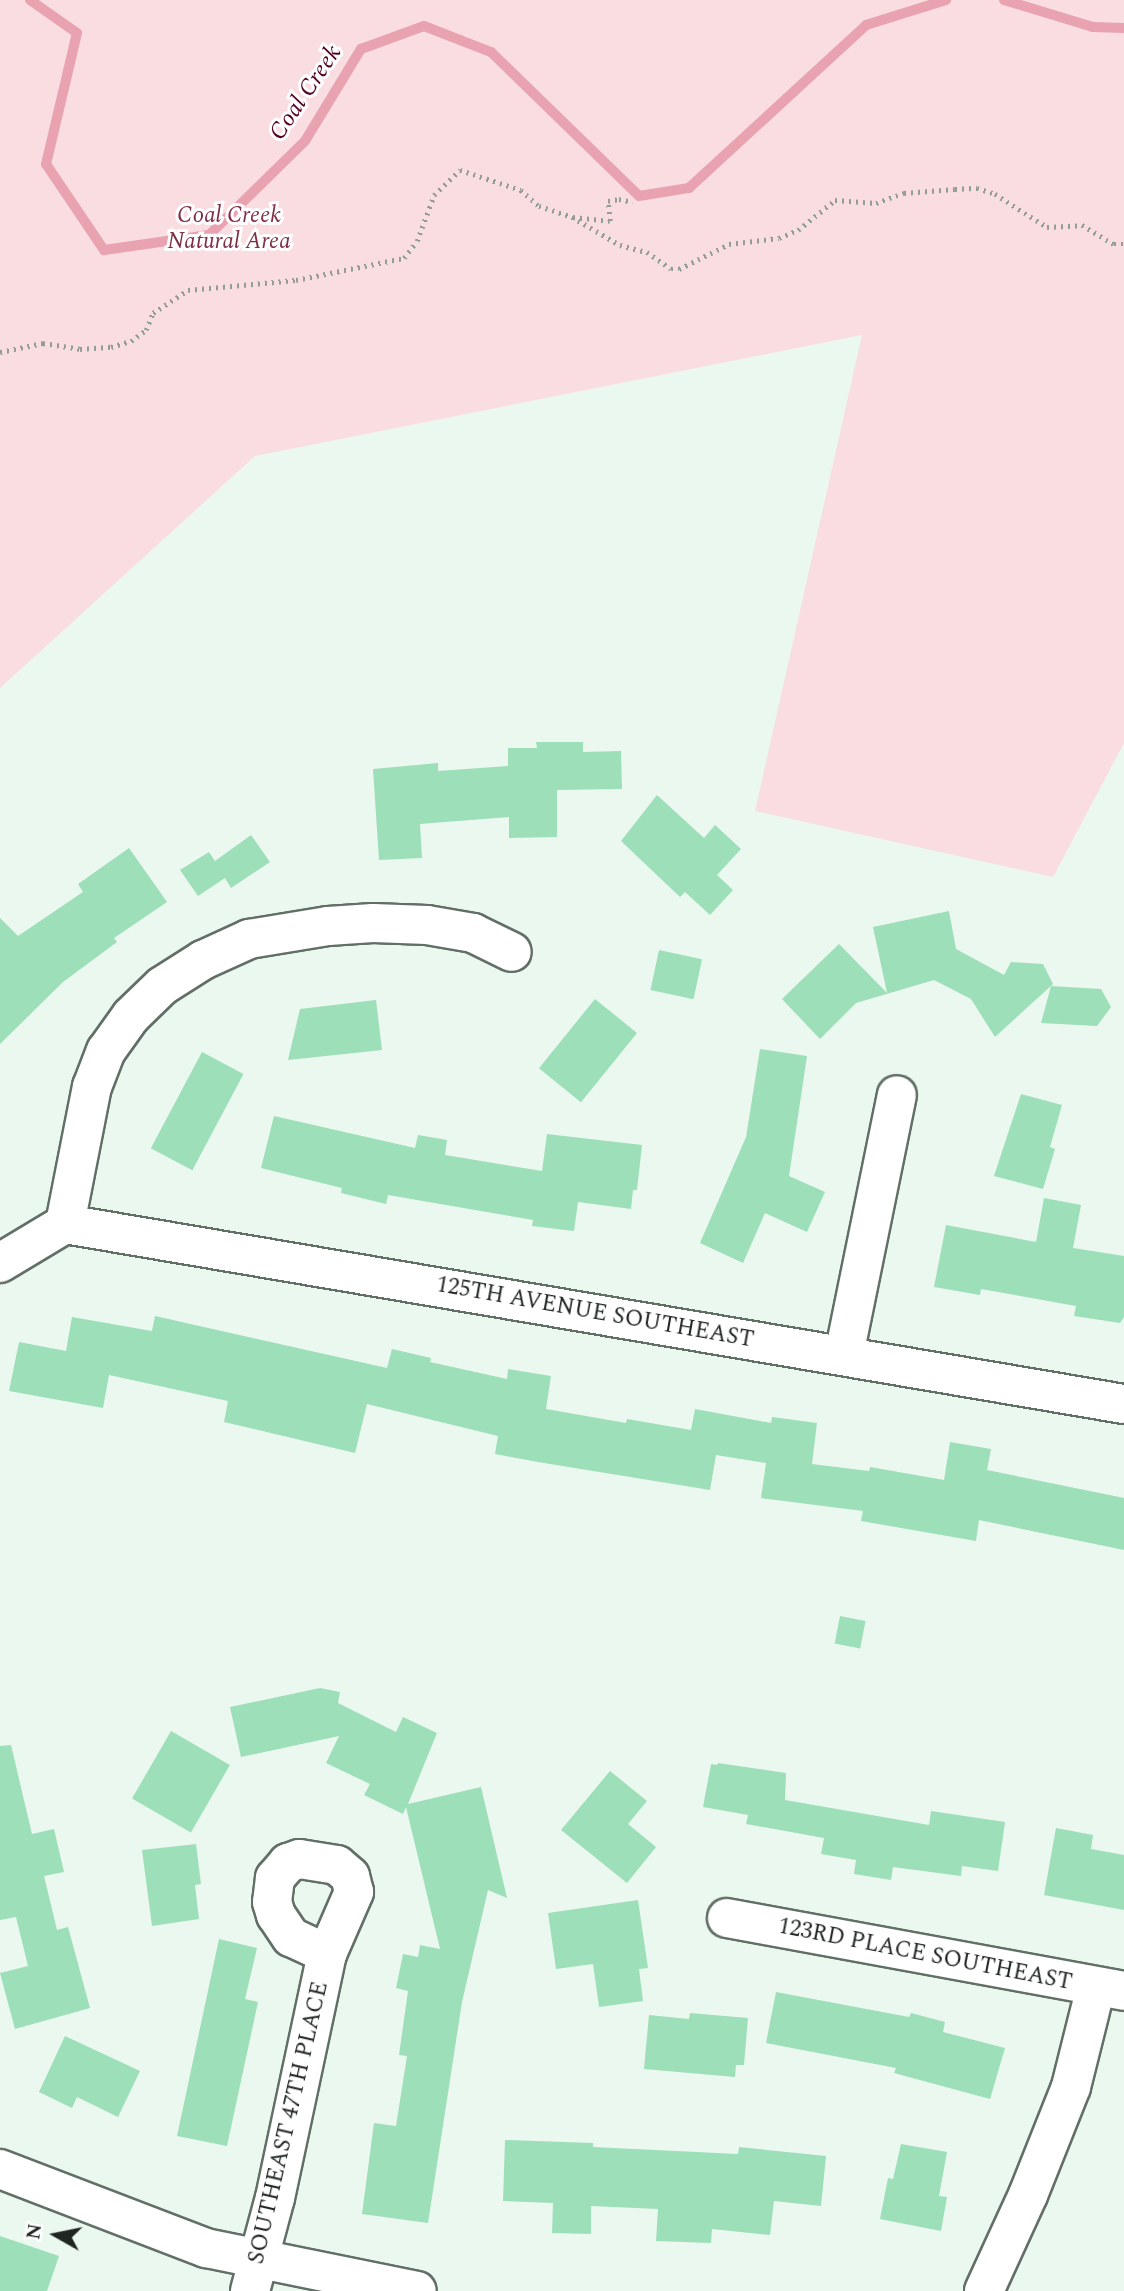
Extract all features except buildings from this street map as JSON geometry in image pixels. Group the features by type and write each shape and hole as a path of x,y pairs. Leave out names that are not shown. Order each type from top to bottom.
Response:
{"street":[{"path":"0,1263 65,1224 92,1087 106,1051 131,1016 162,986 203,960 249,939 328,926 373,923 427,925 472,933 512,952"},
{"path":"844,1355 897,1095"},
{"name":"125TH AVENUE SOUTHEAST","path":"65,1224 1124,1404"},
{"name":"123RD PLACE SOUTHEAST","path":"727,1918 1110,1989"},
{"name":"SOUTHEAST 47TH PLACE","path":"254,2276 278,2185 327,1954"},
{"path":"984,2291 1028,2196 1110,1989"},
{"path":"0,2169 192,2243 254,2276 417,2291"}],"path":[{"path":"0,352 43,343 80,349 111,347 131,341 146,330 153,313 188,290 296,280 404,258 417,241 433,195 460,170 522,190 539,206 572,217 620,245 648,252 671,269 680,269 729,244 789,234 835,200 876,203 904,193 977,188 995,194 1047,227 1082,225 1114,244 1124,244"},
{"path":"572,217 610,221 608,201 620,199 633,202"}],"green space":[{"name":"Coal Creek Natural Area","path":"0,0 1124,0 1124,743 1053,877 755,811 862,335 255,456 0,688"}],"waterway":[{"name":"Coal Creek","path":"30,0 77,33 46,164 104,250 209,235 305,141 361,49 424,26 491,52 639,196 689,188 866,25 946,0"},
{"name":"Coal Creek","path":"1004,0 1093,27 1124,28"}]}
